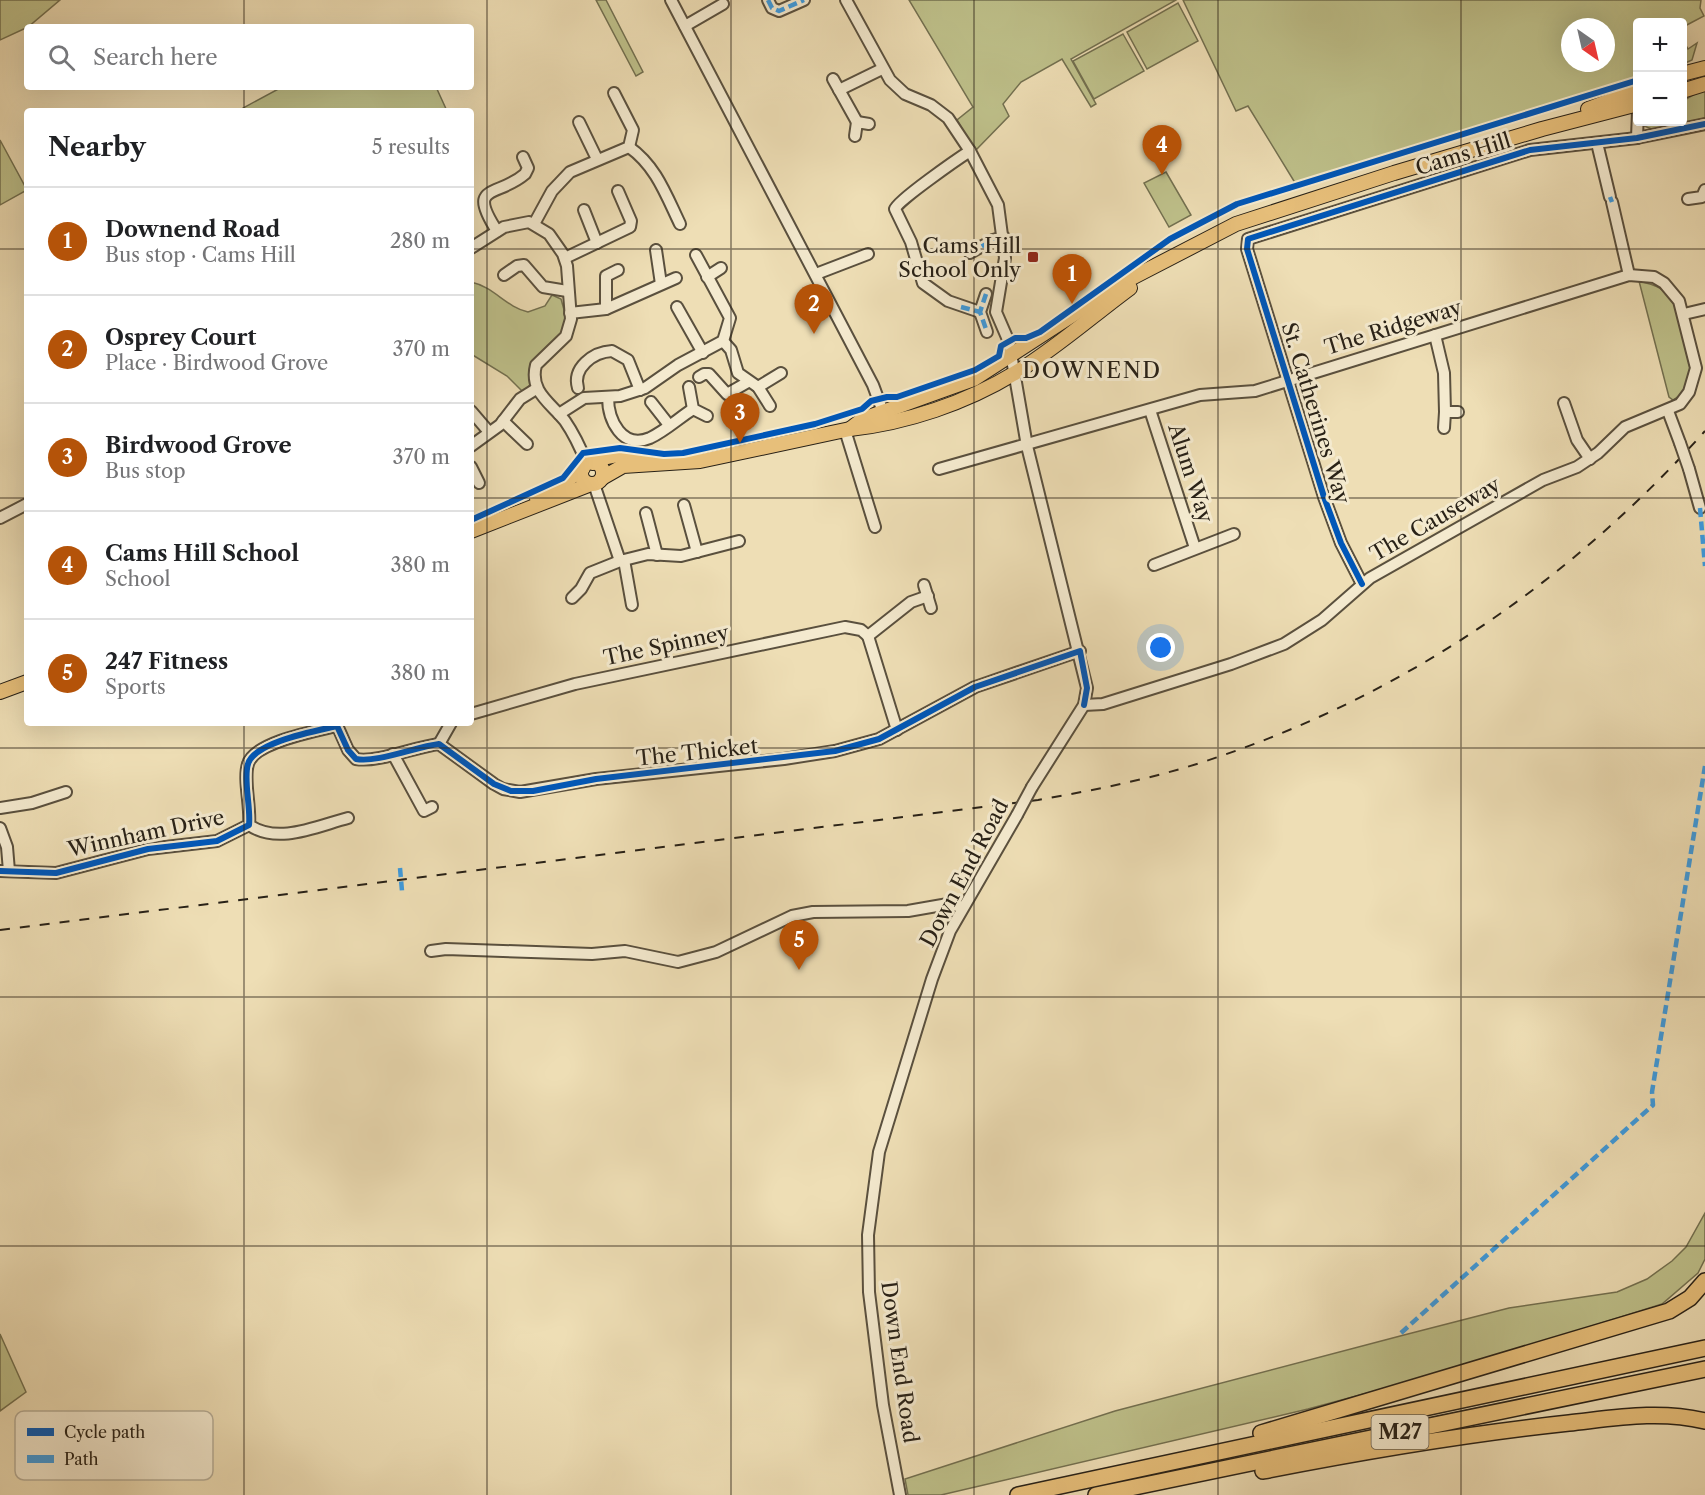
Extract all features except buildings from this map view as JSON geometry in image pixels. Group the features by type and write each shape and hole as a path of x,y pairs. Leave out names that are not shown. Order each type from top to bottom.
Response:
{"highway":[{"name":"M27","path":"1151,1464 1669,1311 1690,1298 1705,1281"},
{"name":"M27","path":"1018,1495 1151,1464 1705,1348"},
{"name":"M27","path":"1096,1495 1705,1369"},
{"name":"M27","path":"1139,1495 1402,1445 1478,1434 1649,1414 1672,1415 1705,1421"}],"main road":[{"path":"1687,73 1705,68"},
{"path":"1687,90 1705,84"},
{"name":"Cams Hill","path":"1542,129 1633,92"},
{"name":"Cams Hill","path":"847,429 863,419 965,383 1012,356 1122,283 1236,224 1275,210 1542,129 1633,105"},
{"name":"Cams Hill","path":"847,429 873,426 927,412 1016,373 1167,259"},
{"path":"474,530 521,509 560,498 596,482 621,467 648,463 671,465 700,461 847,429"},
{"path":"521,509 530,501 561,485 588,465 606,457 637,456 648,463"},
{"path":"588,465 601,468 596,482"},
{"path":"0,692 24,683"}],"street":[{"path":"671,0 873,384 883,412"},
{"path":"768,0 772,8 779,11 804,0"},
{"path":"846,0 866,31 882,69 897,88 940,110 970,151 997,203 1004,237 1005,258 996,312 1009,342 1027,446 1080,651 1087,688 1084,705"},
{"path":"685,26 723,4"},
{"path":"839,90 882,69"},
{"path":"833,79 863,123 855,136"},
{"path":"614,93 633,130 629,147"},
{"path":"579,122 592,135 597,159"},
{"name":"Cams Hill","path":"1247,249 1247,241 1252,236 1530,150 1638,138 1705,124"},
{"path":"1638,126 1638,138"},
{"path":"1597,143 1629,274"},
{"path":"534,224 548,197 564,178 597,159 629,147"},
{"path":"629,147 646,162 655,174 680,224"},
{"path":"970,151 947,165 928,183 901,199 895,209 911,242 923,283 945,306 980,312"},
{"path":"523,157 527,165 526,172"},
{"path":"526,172 537,178"},
{"path":"497,231 483,208 483,202 489,193 526,172"},
{"path":"565,258 630,227 631,221 622,193"},
{"path":"1688,199 1704,196"},
{"path":"474,200 483,202"},
{"path":"584,210 597,243"},
{"path":"474,246 497,231 517,222 534,224 552,237 565,258 571,325 566,336 536,365 534,373 536,389 559,414 574,435 588,465"},
{"path":"970,254 993,240 1004,237"},
{"name":"St. Catherines Way","path":"1247,249 1331,516 1362,584"},
{"path":"656,250 661,284"},
{"path":"816,274 868,254"},
{"path":"559,414 584,398 608,397 640,390 723,340 729,330 730,318 696,255"},
{"path":"504,275 517,266 524,265 543,287 567,291"},
{"path":"707,277 721,268"},
{"path":"606,309 606,276 618,270"},
{"name":"The Ridgeway","path":"939,469 1002,450 1027,446 1200,395 1243,394 1289,381 1629,274 1654,277 1664,283 1673,292 1684,314"},
{"path":"570,313 606,309 676,278"},
{"path":"986,294 980,312 987,332"},
{"path":"677,307 703,353"},
{"path":"1684,314 1705,309"},
{"name":"The Causeway","path":"1084,705 1103,704 1231,664 1284,644 1322,620 1362,584 1543,480 1590,459 1624,427 1668,411 1680,404 1689,392 1696,368 1684,314"},
{"path":"1435,335 1444,373 1444,428"},
{"path":"723,340 731,350 738,373 753,385 770,406"},
{"path":"578,388 576,375 578,369 604,347 628,360 640,390"},
{"path":"699,377 709,374 727,394 781,373"},
{"path":"689,387 693,409"},
{"path":"474,444 503,421 520,399 536,389"},
{"path":"608,397 608,407 616,428 629,439 644,440 693,409"},
{"path":"651,402 669,425"},
{"path":"1564,403 1577,440 1590,459"},
{"path":"693,409 707,416"},
{"name":"Alum Way","path":"1150,410 1195,548"},
{"path":"1668,411 1700,507"},
{"path":"1445,412 1458,412"},
{"path":"474,414 489,432"},
{"path":"503,421 515,438 527,444"},
{"path":"847,429 875,527"},
{"path":"474,473 479,483"},
{"path":"596,482 622,561 632,605"},
{"path":"684,505 697,552"},
{"path":"0,518 24,506"},
{"path":"646,513 657,555"},
{"name":"Alum Way","path":"1154,565 1234,534"},
{"path":"572,598 581,589 590,573 622,561 640,555 681,556 739,541"},
{"path":"897,730 868,636 926,591 931,608"},
{"name":"The Spinney","path":"474,713 575,684 845,627 861,630 868,636"},
{"name":"The Thicket","path":"439,744 494,784 503,789 520,792 596,780 836,752 879,739 975,687 1080,651"},
{"name":"Down End Road","path":"900,1495 883,1405 869,1292 868,1235 871,1197 879,1152 938,963 963,907 1032,788 1084,705"},
{"name":"Winnham Drive","path":"4,871 31,880 148,849 217,841 249,825 251,809 248,764 252,757 262,748 330,726"},
{"path":"337,726 348,750 356,759 369,760 417,746 439,744 442,734 449,726"},
{"path":"393,754 429,813"},
{"path":"0,808 32,803 66,792"},
{"path":"249,825 266,833 289,834 348,818"},
{"path":"0,828 7,847 4,871"},
{"path":"431,951 446,949 592,954 625,951 678,962 716,952 792,916 813,912 908,911 948,904 963,907"}],"green space":[{"path":"0,0 60,0 32,24 24,24 24,29 0,40"},
{"path":"596,0 606,0 643,72 636,76"},
{"path":"909,0 1176,0 1071,59 1096,104 1091,107 1062,59 1021,82 1003,104 1009,116 975,151 957,120 973,107"},
{"path":"1183,0 1701,0 1700,8 1704,16 1687,25 1687,18 1633,18 1633,81 1297,186 1248,106 1236,111"},
{"path":"1178,3 1198,41 1147,69 1127,32"},
{"path":"1123,34 1144,71 1094,99 1073,61"},
{"path":"1697,43 1692,60 1687,62 1687,47 1688,49"},
{"path":"1705,88 1705,118 1687,122 1687,99"},
{"path":"276,90 437,90 446,108 243,108"},
{"path":"1644,126 1671,126 1654,130"},
{"path":"0,140 24,184 24,192 0,205"},
{"path":"1166,172 1191,215 1169,227 1144,183"},
{"path":"1639,281 1659,287 1668,295 1676,309 1688,343 1693,370 1686,387 1673,400 1669,397"},
{"path":"474,283 487,288 513,306 528,312 545,306 552,295 561,299 566,319 564,331 559,339 533,364 530,385 523,392 507,376 474,356"},
{"path":"1705,1213 1705,1259 1698,1273 1662,1304 1453,1370 1308,1409 941,1495 908,1495 905,1479 1115,1411 1509,1308 1617,1292 1647,1279 1672,1261 1686,1247"},
{"path":"0,1334 26,1392 0,1411"}],"railway":[{"path":"0,930 1038,800 1123,784 1165,773 1278,735 1347,704 1414,669 1478,629 1539,585 1597,538 1653,486 1705,431"}],"marked path":[{"path":"768,0 772,8 779,11 804,0"},
{"path":"1610,197 1612,202"},
{"path":"970,253 993,240 1004,237"},
{"path":"986,294 980,312 987,332"},
{"path":"961,307 980,312"},
{"path":"1700,508 1705,566"},
{"path":"1401,1333 1653,1105 1652,1092 1705,766"},
{"path":"400,868 402,891"}],"cycle path":[{"path":"474,519 563,478 583,453 620,448 664,454 683,453 815,424 862,409 871,401 897,397 975,370 999,356 1001,346 1015,338 1026,338 1040,332 1170,239 1237,204 1633,82"},
{"path":"1362,584 1341,543 1324,497 1247,249 1248,239 1530,150 1637,138 1705,124"},
{"path":"0,871 56,873 148,849 217,841 249,825 247,770 253,756 261,749 273,744 301,734 337,726 348,750 356,759 374,759 439,744 494,784 511,791 533,791 596,779 835,751 879,739 975,687 1080,651 1087,688 1084,705"}],"place":[{"name":"Cams Hill School","path":"1162,175"},
{"name":"Cams Hill School Only","path":"1033,257"},
{"name":"Downend Road","path":"1072,304"},
{"name":"Osprey Court","path":"814,334"},
{"name":"Birdwood Grove","path":"740,443"},
{"name":"247 Fitness","path":"799,970"}],"district":[{"name":"DOWNEND","path":"1092,370"}]}
